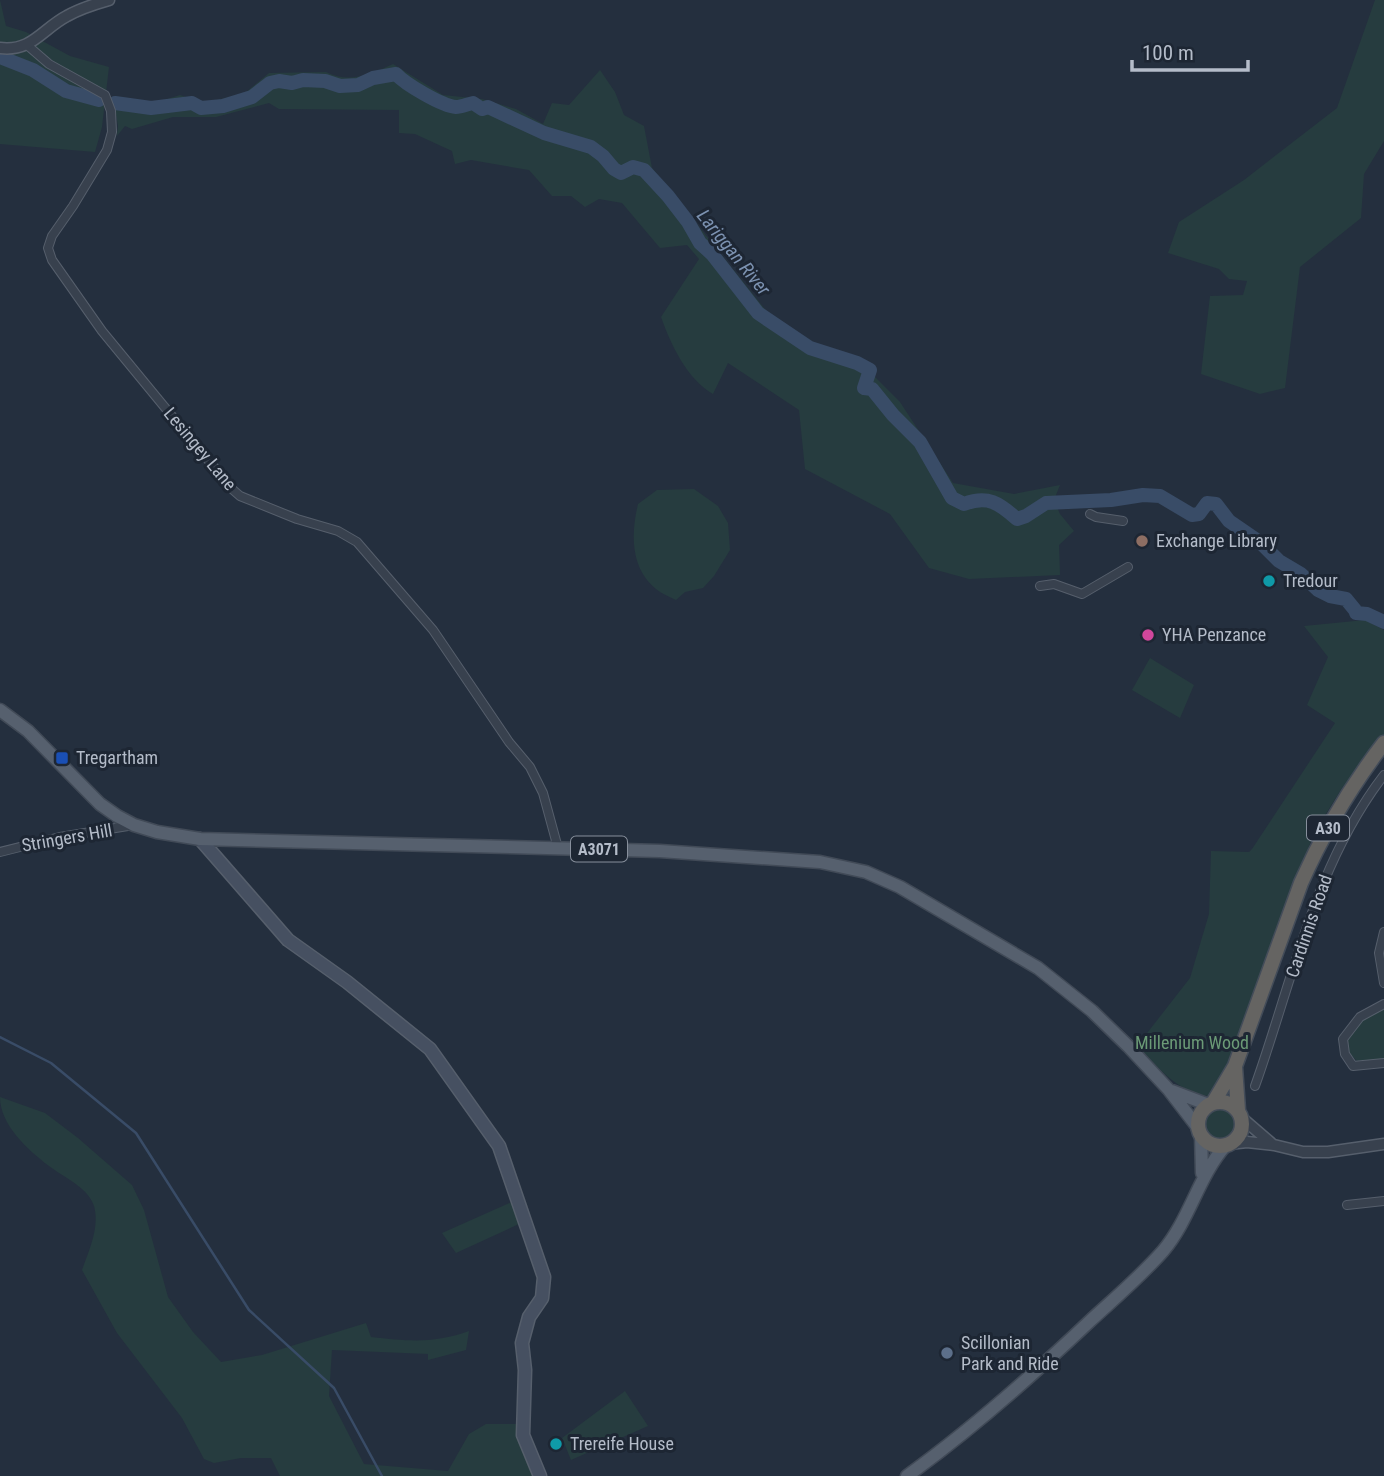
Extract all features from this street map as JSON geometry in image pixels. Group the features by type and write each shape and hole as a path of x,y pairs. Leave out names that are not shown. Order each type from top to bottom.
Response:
{"highway":[{"name":"A30","path":"1211,1104 1235,1066 1312,857 1366,766 1384,743"},
{"name":"A30","path":"1235,1066 1240,1114"},
{"path":"1224,1102 1240,1114 1241,1132 1227,1145 1211,1144 1200,1132 1200,1115 1211,1104 1224,1102"}],"main road":[{"name":"A3071","path":"0,709 28,731 100,804 134,825 157,832 200,839 753,856 836,864 866,872 900,887 1038,968 1092,1011 1169,1090 1200,1132"},
{"path":"200,839 288,940 347,982 430,1049 499,1146 544,1277 542,1298 529,1317 522,1343 523,1435 540,1476"},
{"name":"A3071","path":"1169,1090 1211,1104"},
{"path":"1200,1132 1203,1157 1201,1181"},
{"path":"907,1476 1045,1364 1144,1272 1165,1249 1181,1225 1213,1160 1227,1145"}],"street":[{"path":"0,48 19,49 66,16 109,0"},
{"name":"Lesingey Lane","path":"27,45 49,64 105,95 111,111 112,132 107,150 74,206 52,236 48,248 52,260 102,331 232,489 240,496 348,536 357,542 402,591 454,657 509,742 538,781 558,848"},
{"path":"1090,514 1124,521"},
{"path":"1040,586 1054,584 1082,594 1128,567"},
{"name":"Cardinnis Road","path":"1255,1086 1315,902 1338,847 1357,812 1383,777"},
{"name":"Stringers Hill","path":"0,852 60,836 134,825"},
{"path":"1384,932 1380,953 1384,983"},
{"path":"1384,1004 1360,1017 1343,1039 1345,1054 1353,1066 1384,1063"},
{"path":"1240,1114 1274,1144"},
{"path":"1227,1145 1247,1142 1274,1144 1303,1152 1328,1152 1384,1144"},
{"path":"1347,1205 1384,1201"}],"green space":[{"path":"0,0 6,26 26,32 70,56 109,67 102,127 95,152 0,144"},
{"path":"1375,0 1384,0 1384,141 1364,174 1361,218 1300,267 1285,388 1260,394 1201,374 1210,296 1243,295 1247,281 1229,279 1219,269 1168,253 1179,222 1244,180 1337,108"},
{"path":"393,64 443,95 482,99 516,109 543,124 552,103 569,105 600,70 615,92 624,115 644,126 652,168 768,313 812,343 853,355 900,402 953,483 1014,494 1060,485 1054,500 1060,514 1074,531 1059,545 1060,575 969,579 929,568 890,514 805,469 799,410 728,363 713,394 704,388 681,360 661,317 699,259 687,245 660,248 622,203 599,199 585,207 571,196 552,196 529,170 471,160 455,164 452,151 415,134 399,133 399,110 279,109 269,103 216,117 173,117 132,129 125,126 117,136 113,97 148,105 180,95 205,103 245,93 269,73 326,72 335,76 352,77"},
{"path":"694,489 718,506 728,523 730,550 703,588 685,592 676,600 656,589 641,571 635,550 634,527 638,504 657,490"},
{"name":"Millenium Wood","path":"1365,620 1384,630 1384,736 1342,788 1314,833 1230,1063 1208,1096 1197,1094 1177,1084 1137,1046 1190,978 1209,914 1211,851 1249,852 1252,849 1335,723 1307,705 1328,657 1304,626"},
{"path":"1150,658 1194,685 1180,718 1132,690"},
{"path":"1384,1006 1384,1059 1357,1061 1350,1054 1347,1041 1365,1015"},
{"path":"0,1097 45,1113 132,1185 144,1210 168,1297 193,1332 221,1362 262,1355 366,1323 371,1337 397,1340 432,1340 469,1331 466,1350 428,1360 428,1354 332,1350 329,1396 364,1464 448,1471 469,1434 486,1424 521,1424 534,1476 280,1476 271,1458 241,1458 214,1463 204,1459 182,1418 117,1333 82,1270 95,1230 91,1199 81,1188 24,1145 5,1117"},
{"path":"1221,1107 1233,1112 1238,1124 1233,1136 1221,1141 1209,1136 1204,1124 1209,1112"},
{"path":"514,1201 519,1224 456,1253 442,1233"},
{"path":"625,1391 648,1426 571,1460 562,1438"}],"waterway":[{"name":"Lariggan River","path":"0,57 33,70 66,91 99,100"},
{"name":"Lariggan River","path":"115,103 151,108 192,103 201,108 223,106 252,97 270,83 279,81 325,81 340,86 358,85 373,78 396,74 415,89 450,106 473,103 482,109 488,107 544,133 591,147 621,173 633,167 644,170 668,196 700,243 712,254 758,313 810,348 870,370 864,388 872,389 920,442 952,498 964,504 980,500 993,502 1017,519 1046,503 1111,500 1143,495 1160,496 1192,515 1199,514 1207,503 1216,504 1229,521 1261,543 1279,561 1301,574 1318,590 1346,599 1355,610"},
{"name":"Lariggan River","path":"1356,613 1367,614 1384,622"},
{"path":"0,1037 51,1063 136,1133 249,1310 334,1388 382,1476"}],"place":[{"name":"Exchange Library","path":"1142,541"},
{"name":"Tredour","path":"1269,581"},
{"name":"YHA Penzance","path":"1148,635"},
{"name":"Tregartham","path":"62,758"},
{"name":"Scillonian Park and Ride","path":"947,1353"},
{"name":"Trereife House","path":"556,1444"}]}
